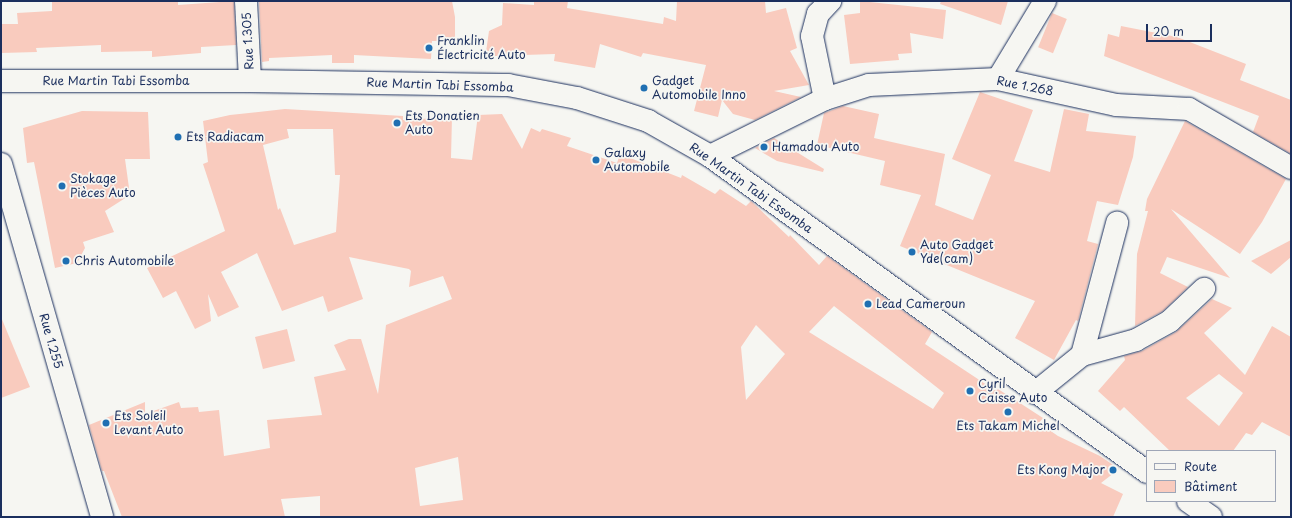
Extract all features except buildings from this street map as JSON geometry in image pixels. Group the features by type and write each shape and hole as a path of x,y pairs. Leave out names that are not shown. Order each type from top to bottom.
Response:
{"main road":[{"name":"Rue 1.305","path":"246,1 250,81"},
{"path":"825,99 812,36 818,14 830,1"},
{"path":"998,78 1045,1"},
{"name":"Rue 1.268","path":"710,156 825,99 869,85 998,78 1116,105 1189,109 1291,168"},
{"name":"Rue Martin Tabi Essomba","path":"1,81 250,81 508,85 577,98 648,121 710,156 1035,393 1146,471"},
{"name":"Rue 1.255","path":"1,164 102,517"},
{"path":"1082,355 1117,223"},
{"path":"1035,393 1082,355 1136,340 1170,321 1204,288"},
{"path":"1189,502 1211,517"}],"place":[{"name":"Franklin Électricité Auto","path":"429,48"},
{"name":"Gadget Automobile Inno","path":"644,88"},
{"name":"Ets Donatien Auto","path":"397,123"},
{"name":"Ets Radiacam","path":"178,137"},
{"name":"Hamadou Auto","path":"764,147"},
{"name":"Galaxy Automobile","path":"596,160"},
{"name":"Stokage Pièces Auto","path":"62,186"},
{"name":"Auto Gadget Yde(cam)","path":"912,252"},
{"name":"Chris Automobile","path":"66,261"},
{"name":"Lead Cameroun","path":"868,304"},
{"name":"Cyril Caisse Auto","path":"970,391"},
{"name":"Ets Takam Michel","path":"1008,412"},
{"name":"Ets Soleil Levant Auto","path":"106,423"},
{"name":"Ets Kong Major","path":"1113,470"}]}
